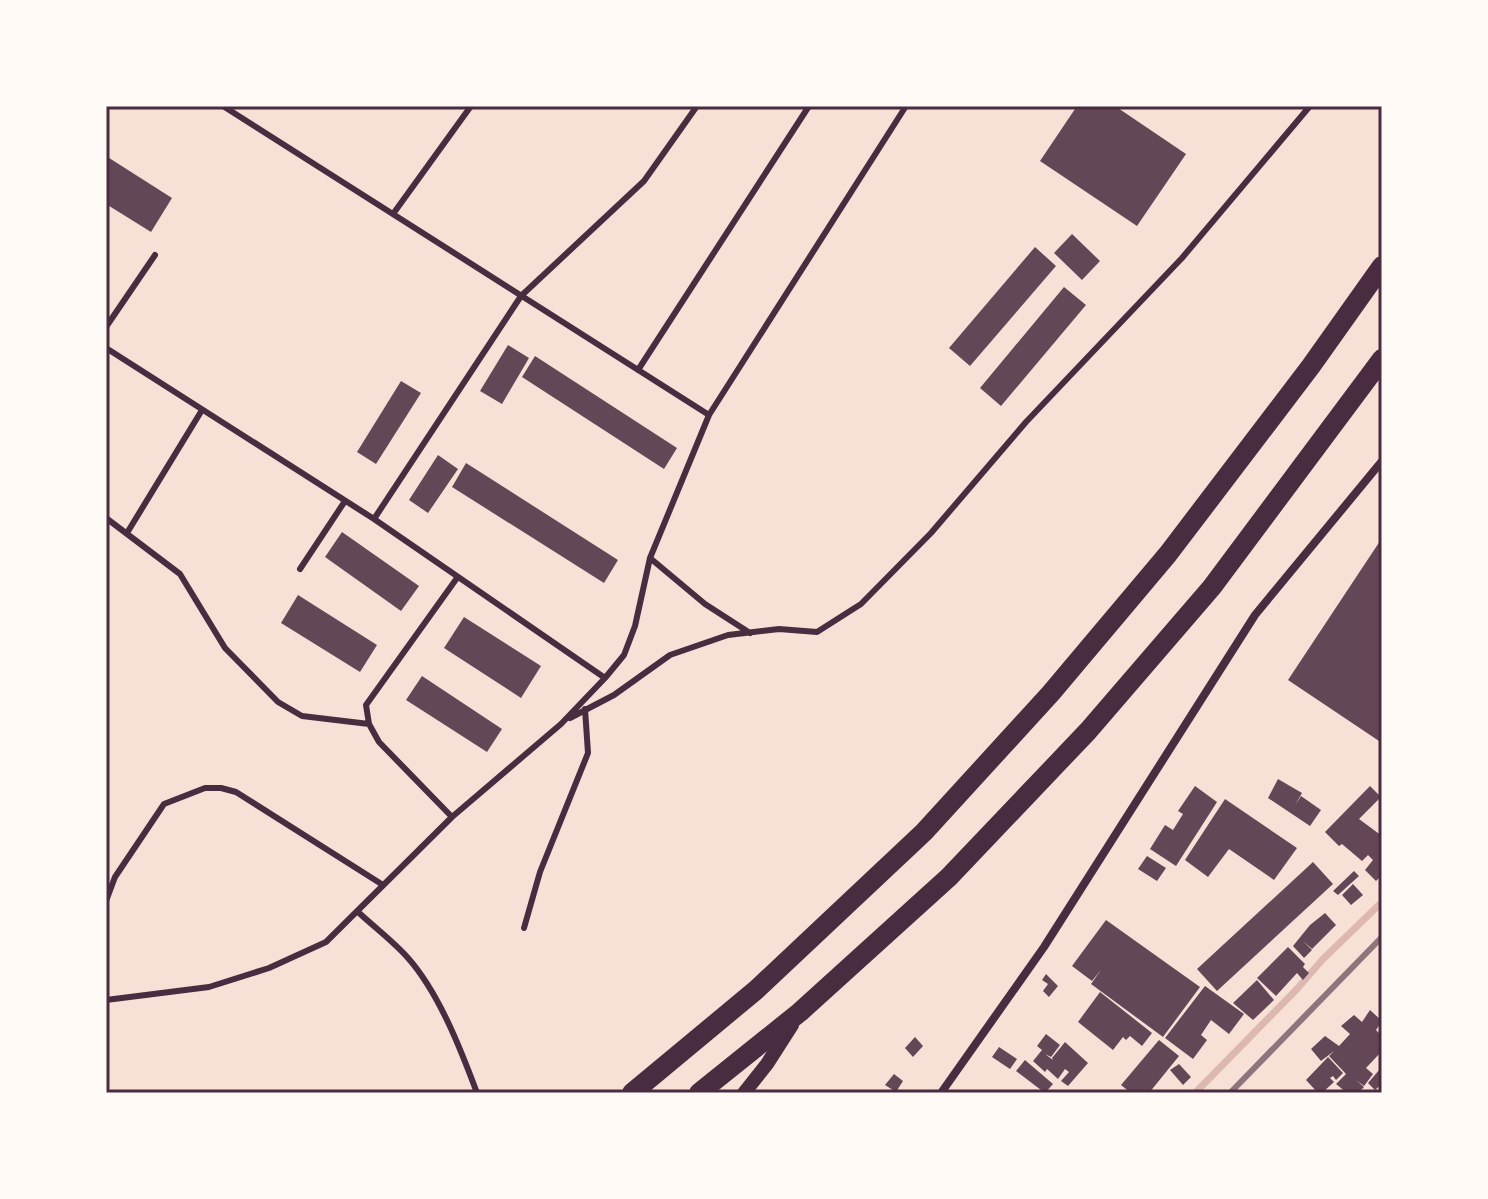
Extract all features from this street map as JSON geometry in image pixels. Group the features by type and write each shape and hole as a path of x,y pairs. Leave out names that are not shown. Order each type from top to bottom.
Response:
{"highway":[{"path":"632,1093 756,990 924,832 1051,693 1168,554 1311,366 1382,266"},
{"path":"699,1093 800,1012 949,877 1088,731 1212,587 1382,359"}],"street":[{"path":"941,1093 1044,947 1255,615 1382,461"},
{"path":"744,1093 767,1064 800,1012"}],"lane":[{"path":"223,106 709,415"},
{"path":"393,214 471,106"},
{"path":"374,519 521,296 644,181 697,106"},
{"path":"638,370 809,106"},
{"path":"106,1000 209,987 269,968 326,942 452,817 561,724 605,678 624,655 635,626 650,558 709,415 906,106"},
{"path":"561,724 614,695 670,655 728,635 779,629 817,632 861,604 931,533 1026,422 1182,258 1310,106"},
{"path":"106,327 155,255"},
{"path":"106,348 374,519 605,678"},
{"path":"127,533 202,410"},
{"path":"300,569 345,501"},
{"path":"106,518 180,574 225,648 278,702 302,716 369,724"},
{"path":"650,558 705,604 750,633"},
{"path":"452,817 379,742 369,724 366,705 457,578"},
{"path":"524,928 540,872 588,753 585,709"},
{"path":"106,901 115,877 164,804 205,788 236,792 383,885"},
{"path":"357,911 410,960 436,1001 464,1057 477,1093"}],"building":[{"path":"1077,106 1115,106 1186,154 1137,226 1040,161"},
{"path":"106,156 172,198 151,232 106,204"},
{"path":"1072,234 1100,261 1082,280 1054,253"},
{"path":"1035,247 1056,266 970,366 949,348"},
{"path":"1064,287 1086,305 1001,406 980,388"},
{"path":"508,345 529,358 502,404 480,391"},
{"path":"535,356 677,448 664,469 522,377"},
{"path":"401,381 421,393 376,464 357,452"},
{"path":"438,455 458,469 428,513 409,500"},
{"path":"466,463 618,560 604,583 452,487"},
{"path":"342,532 419,586 401,611 325,557"},
{"path":"1382,538 1382,743 1288,680"},
{"path":"298,595 377,645 360,672 281,623"},
{"path":"464,617 541,666 521,698 444,648"},
{"path":"422,676 502,729 487,752 406,700"},
{"path":"1278,779 1302,793 1295,805 1301,796 1321,810 1310,826 1268,798"},
{"path":"1195,786 1217,802 1176,866 1150,849 1165,825 1173,830 1183,814 1178,811"},
{"path":"1370,786 1381,797 1359,819 1382,836 1382,875 1376,881 1365,870 1373,860 1368,855 1362,861 1325,832"},
{"path":"1225,799 1297,848 1274,880 1229,849 1208,877 1185,860"},
{"path":"1147,856 1166,868 1157,881 1138,869"},
{"path":"1313,862 1333,884 1217,991 1197,969"},
{"path":"1354,871 1359,876 1338,895 1333,891"},
{"path":"1353,884 1363,895 1351,905 1342,895"},
{"path":"1325,913 1336,925 1312,949 1303,941 1312,950 1304,958 1293,946 1310,925"},
{"path":"1106,920 1200,987 1163,1037 1091,984 1101,970 1092,981 1072,966"},
{"path":"1288,947 1305,964 1303,967 1309,973 1303,980 1297,973 1276,996 1257,978"},
{"path":"1046,974 1058,986 1049,997 1043,991 1048,984 1042,980"},
{"path":"1257,980 1274,1000 1253,1020 1233,1003"},
{"path":"1205,986 1244,1014 1229,1034 1211,1020 1201,1035 1207,1040 1193,1059 1165,1038"},
{"path":"1100,992 1152,1033 1142,1046 1130,1036 1126,1040 1123,1037 1113,1050 1078,1022"},
{"path":"1370,1010 1382,1021 1376,1030 1382,1036 1382,1051 1366,1068 1373,1074 1364,1086 1356,1080 1364,1087 1358,1093 1347,1093 1336,1084 1346,1074 1329,1056 1334,1051 1321,1061 1311,1049 1325,1036 1339,1046 1350,1034 1341,1026 1354,1015 1362,1022"},
{"path":"1046,1034 1060,1045 1051,1057 1045,1054 1053,1060 1065,1042 1088,1063 1068,1086 1061,1081 1069,1072 1065,1069 1058,1079 1033,1061 1042,1050 1037,1046"},
{"path":"915,1037 923,1046 913,1057 905,1048"},
{"path":"1159,1040 1179,1056 1149,1093 1131,1093 1121,1085"},
{"path":"999,1047 1017,1059 1010,1069 992,1057"},
{"path":"1328,1057 1343,1073 1336,1080 1333,1076 1330,1078 1334,1082 1318,1093 1306,1080"},
{"path":"1025,1060 1053,1084 1045,1093 1016,1071"},
{"path":"1179,1064 1191,1077 1183,1085 1170,1070"},
{"path":"1380,1069 1382,1084 1375,1090 1368,1083"},
{"path":"894,1074 903,1081 896,1092 885,1085"}],"waterway":[{"path":"1195,1093 1382,902"}],"railway":[{"path":"1230,1093 1382,937"}]}
